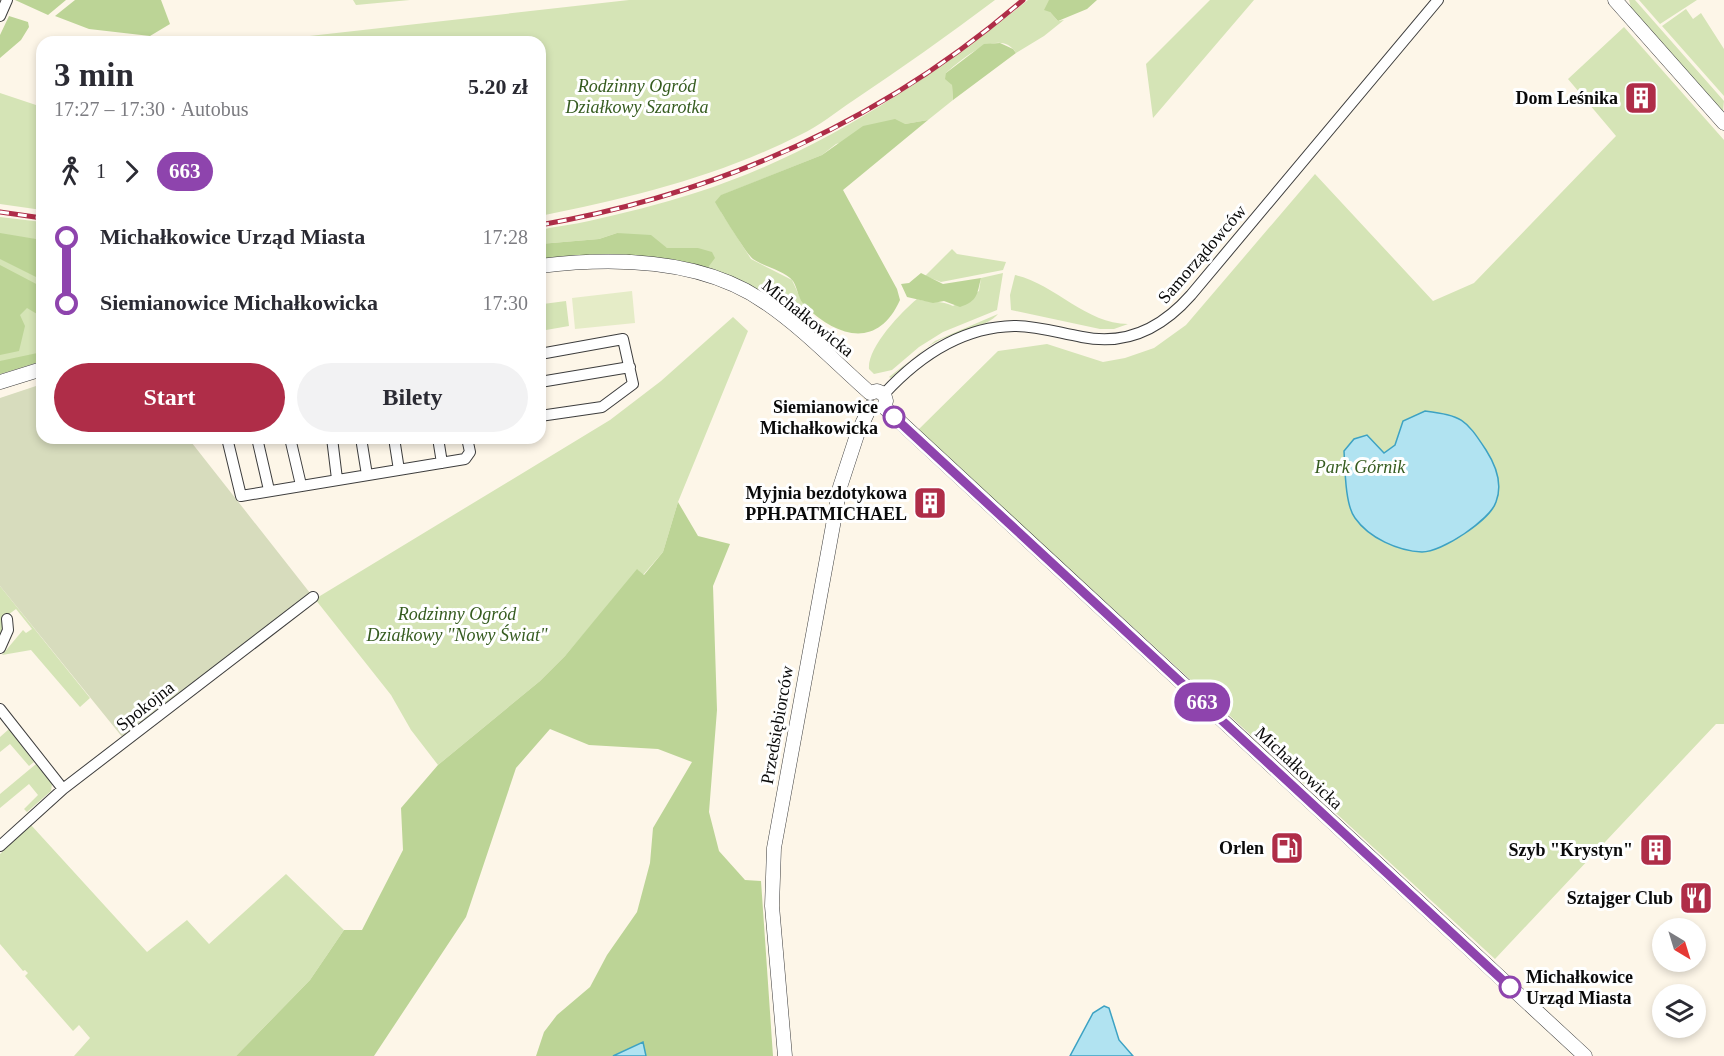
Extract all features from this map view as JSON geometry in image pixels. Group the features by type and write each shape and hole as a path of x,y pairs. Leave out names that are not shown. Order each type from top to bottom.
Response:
{"street":[{"name":"Samorządowców","path":"877,400 930,353 950,341 978,331 1023,326 1084,338 1111,340 1140,334 1169,318 1196,290 1438,0"},
{"path":"1615,0 1724,123"},
{"name":"Michałkowicka","path":"546,266 595,262 627,263 685,270 717,279 748,292 773,308 877,400 1585,1056"},
{"path":"546,353 623,339 633,384 602,407 546,415"},
{"path":"546,381 630,367"},
{"path":"0,382 36,371"},
{"name":"Przedsiębiorców","path":"785,1056 772,906 774,848 840,487 859,430 877,400"},
{"path":"228,444 241,496 465,459 469,455 468,444"},
{"path":"258,444 268,490"},
{"path":"291,444 301,485"},
{"path":"333,444 337,479"},
{"path":"362,444 367,474"},
{"path":"395,444 399,470"},
{"path":"439,444 442,463"},
{"name":"Spokojna","path":"0,846 63,789 313,597"},
{"path":"0,648 8,630 7,619"},
{"path":"0,709 63,789"}],"green space":[{"path":"15,0 66,0 48,15"},
{"path":"75,0 161,0 170,24 150,36 89,29 55,16"},
{"path":"353,0 410,0 356,5"},
{"name":"Rodzinny Ogród Działkowy Szarotka","path":"629,0 995,0 821,123 769,150 705,174 640,194 546,215 546,36 309,36"},
{"path":"1028,0 1049,0 1050,12 1058,21 1064,20 1044,36 1016,53 1009,46 1000,43 990,44 970,54 946,73 952,85 953,100 928,120 905,124 836,144 822,155 722,195 721,212 751,259 792,280 803,304 800,309 802,318 831,341 829,344 798,320 706,270 698,248 667,248 617,233 599,239 546,243 546,229 602,218 682,197 741,177 785,158 870,112 990,30"},
{"path":"1049,0 1097,0 1087,9 1058,21 1050,12 1044,10"},
{"path":"1210,0 1254,0 1153,118 1146,64"},
{"path":"1629,0 1635,0 1724,101 1723,112 1631,8"},
{"path":"1639,0 1697,0 1660,24"},
{"path":"1686,9 1693,19 1701,13 1724,49 1724,96 1662,26"},
{"path":"9,16 28,22 29,27 21,40 0,58 0,35"},
{"name":"Park Górnik","path":"1624,27 1724,140 1724,724 1716,724 1495,959 918,430 998,351 1047,344 1103,362 1125,358 1154,348 1186,325 1315,174 1433,301 1474,283 1616,136 1568,79"},
{"path":"1000,43 1013,49 1016,53 953,100 952,85 945,79 946,73 984,44"},
{"path":"0,93 36,105 36,209 0,204"},
{"path":"895,119 905,124 928,120 843,190 897,289 900,300 891,316 881,326 869,332 844,331 818,317 805,306 789,277 750,256 715,202 721,195 822,155 863,126"},
{"path":"0,217 36,221 36,363 0,374"},
{"path":"0,233 36,239 36,277 0,259"},
{"path":"617,233 651,235 667,248 698,248 712,252 715,258 706,270 546,260 546,243 599,239"},
{"path":"952,249 957,254 1006,262 1003,270 941,282 925,276"},
{"path":"0,265 36,284 36,313 27,308 20,315 25,326 19,351 0,355"},
{"path":"921,273 943,284 981,278 974,299 960,307 944,301 933,303 907,297 901,284 909,283"},
{"path":"1003,273 997,310 943,332 919,347 892,370 874,374 869,369 873,351 879,341 902,312 917,299 953,306 979,291 981,278"},
{"path":"1015,275 1044,286 1098,318 1128,324 1114,329 1100,329 1011,310 1010,295"},
{"path":"632,291 635,323 575,329 572,298"},
{"path":"566,301 569,326 546,330 546,304"},
{"path":"998,314 979,326 945,338 926,348 935,341"},
{"name":"Rodzinny Ogród Działkowy \"Nowy Świat\"","path":"733,317 748,331 678,502 663,552 643,575 638,570 565,656 540,681 438,765 411,730 391,695 315,599 610,420 661,381"},
{"path":"36,353 36,363 0,374 0,361"},
{"path":"910,361 891,378 889,377"},
{"path":"36,386 36,444 193,444 310,593 123,738 0,586 0,398"},
{"path":"678,502 698,536 730,544 713,586 717,710 709,812 719,851 745,880 761,881 773,1056 646,1056 643,1042 613,1056 536,1056 544,1032 557,1015 590,987 607,955 637,912 650,863 653,828 692,762 658,749 589,745 550,729 516,768 466,917 374,1056 236,1056 310,980 344,930 362,930 403,850 401,808 438,765 540,681 565,656 637,569 644,575 663,552"},
{"path":"0,586 90,698 80,707 31,650 2,655 23,630 26,633 32,629 16,609 1,620 5,627 0,642"},
{"path":"9,729 34,762 29,766 10,744 0,752 0,737"},
{"path":"36,764 52,784 51,791 27,812 24,809 38,795 29,784 0,808 0,794"},
{"path":"31,825 147,952 187,920 209,944 286,874 344,930 310,980 236,1056 74,1056 90,1038 79,1025 73,1031 25,976 28,973 23,971 0,944 0,854"}],"water":[{"path":"1425,411 1455,417 1462,420 1473,431 1492,462 1499,488 1492,509 1475,526 1441,547 1422,552 1403,549 1385,542 1368,532 1355,518 1347,496 1344,451 1354,439 1367,435 1384,453 1395,445 1403,421"},
{"path":"1104,1006 1109,1008 1119,1040 1133,1056 1070,1056 1093,1013"},
{"path":"643,1042 646,1056 613,1056"}],"railway":[{"path":"546,224 607,211 673,193 736,172 797,146 857,116 914,82 970,43 1023,0"},
{"path":"0,212 36,217"}],"bus line":[{"name":"663","path":"894,417 1510,987"}],"place":[{"name":"Dom Leśnika","path":"1641,98"},
{"name":"Siemianowice Michałkowicka","path":"894,417"},
{"name":"Myjnia bezdotykowa PPH.PATMICHAEL","path":"930,503"},
{"name":"Orlen","path":"1287,848"},
{"name":"Szyb \"Krystyn\"","path":"1656,850"},
{"name":"Sztajger Club","path":"1696,898"},
{"name":"Michałkowice Urząd Miasta","path":"1510,987"}]}
